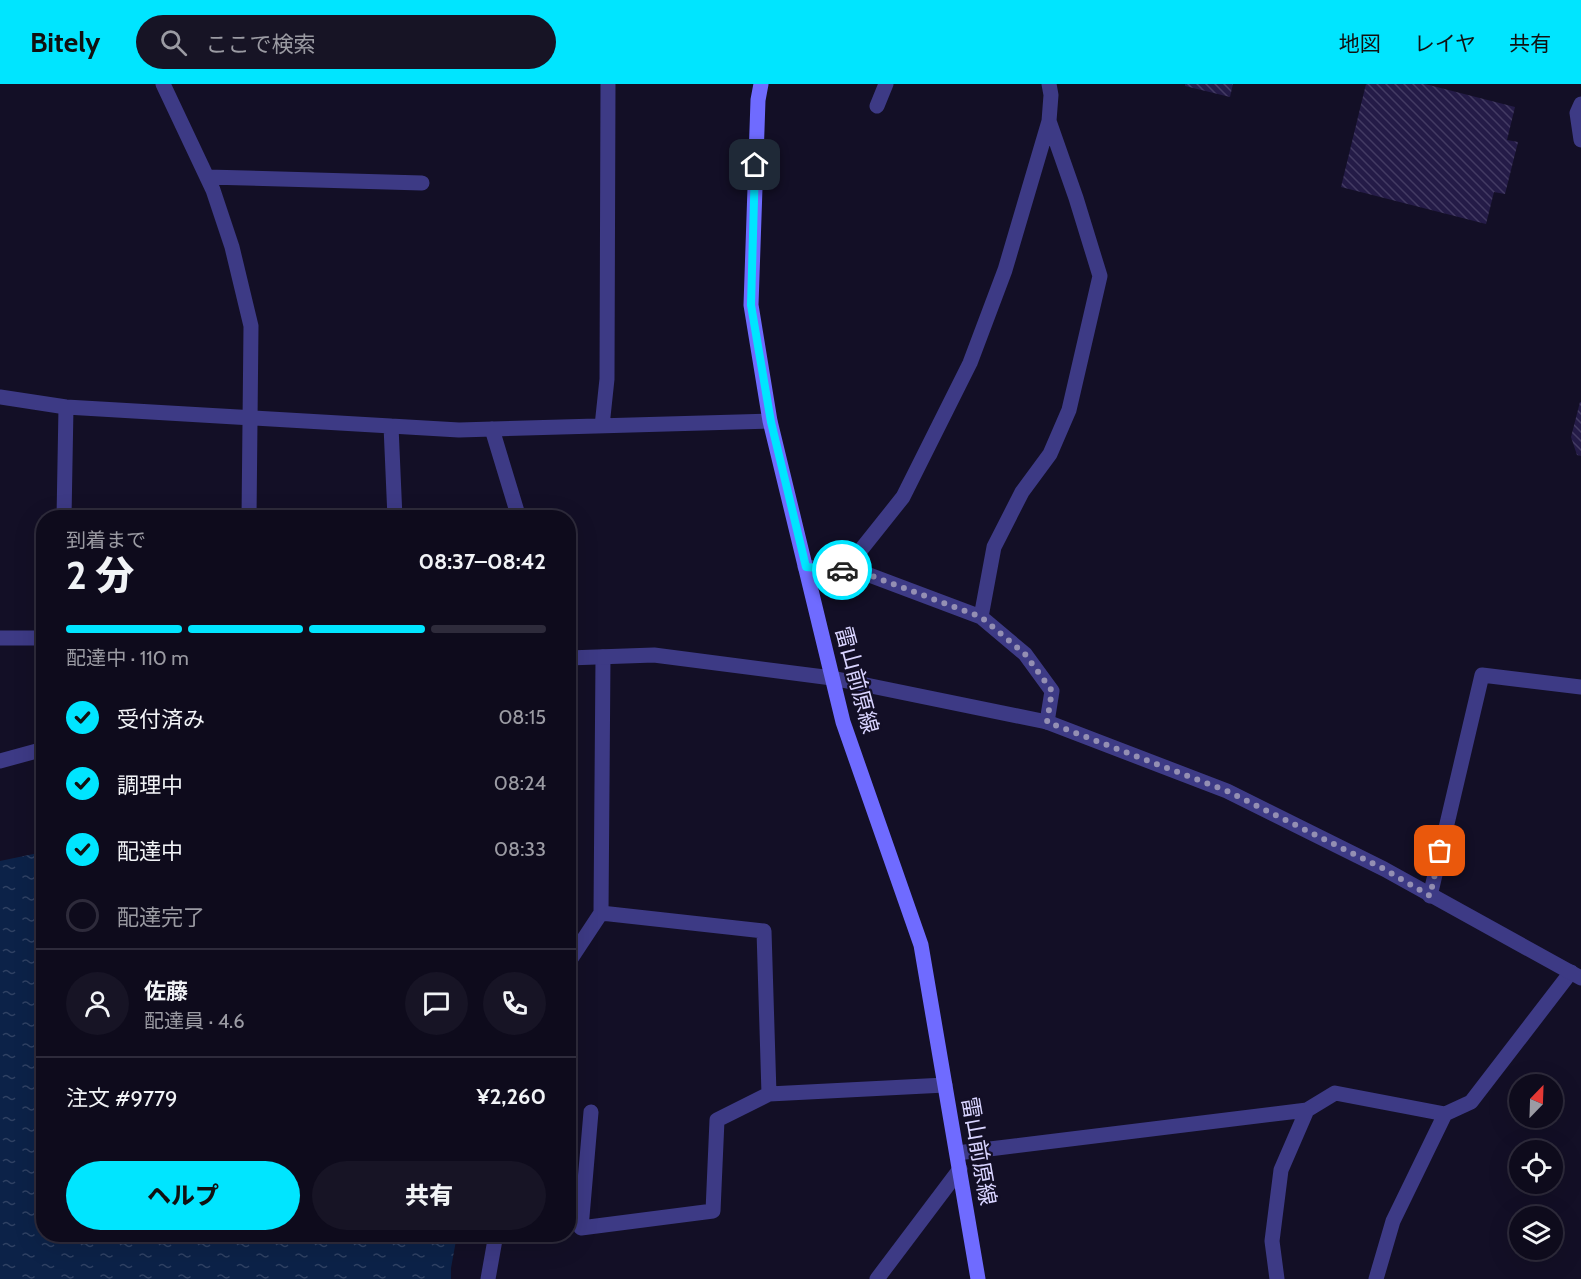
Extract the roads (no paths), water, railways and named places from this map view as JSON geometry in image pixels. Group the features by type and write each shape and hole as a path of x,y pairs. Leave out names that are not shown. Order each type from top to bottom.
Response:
{"main road":[{"name":"雷山前原線","path":"761,84 758,100 751,305 771,422 843,722 921,945 978,1279"}],"street":[{"path":"163,84 213,190 232,247 251,326 249,510"},
{"path":"602,426 607,379 608,84"},
{"path":"877,106 886,84"},
{"path":"844,571 903,497 970,363 1005,270 1049,121 1051,95 1049,84"},
{"path":"1581,104 1577,113 1581,140"},
{"path":"981,617 993,547 1023,492 1050,454 1069,410 1100,276 1049,121"},
{"path":"207,177 422,183"},
{"path":"0,397 66,407 459,430 771,422"},
{"path":"64,510 66,407"},
{"path":"391,426 395,510"},
{"path":"492,429 517,510"},
{"path":"806,567 864,573 981,617 1025,654 1052,691 1047,722"},
{"path":"0,638 36,639"},
{"path":"576,658 654,655 832,678 1047,722 1227,791 1384,869 1576,975 1471,1102 1445,1114 1335,1093 1307,1110 957,1153"},
{"path":"576,951 601,913 603,657"},
{"path":"1430,896 1482,675 1581,687"},
{"path":"0,761 36,751"},
{"path":"601,913 764,931 769,1095"},
{"path":"591,1112 581,1228 713,1211 717,1120 769,1095 945,1085"},
{"path":"1278,1279 1272,1241 1281,1170 1307,1110"},
{"path":"1376,1279 1393,1221 1445,1114"},
{"path":"877,1279 960,1169"},
{"path":"488,1279 495,1242"}],"water":[{"path":"36,853 36,1242 456,1242 451,1279 0,1279 0,861"}]}
